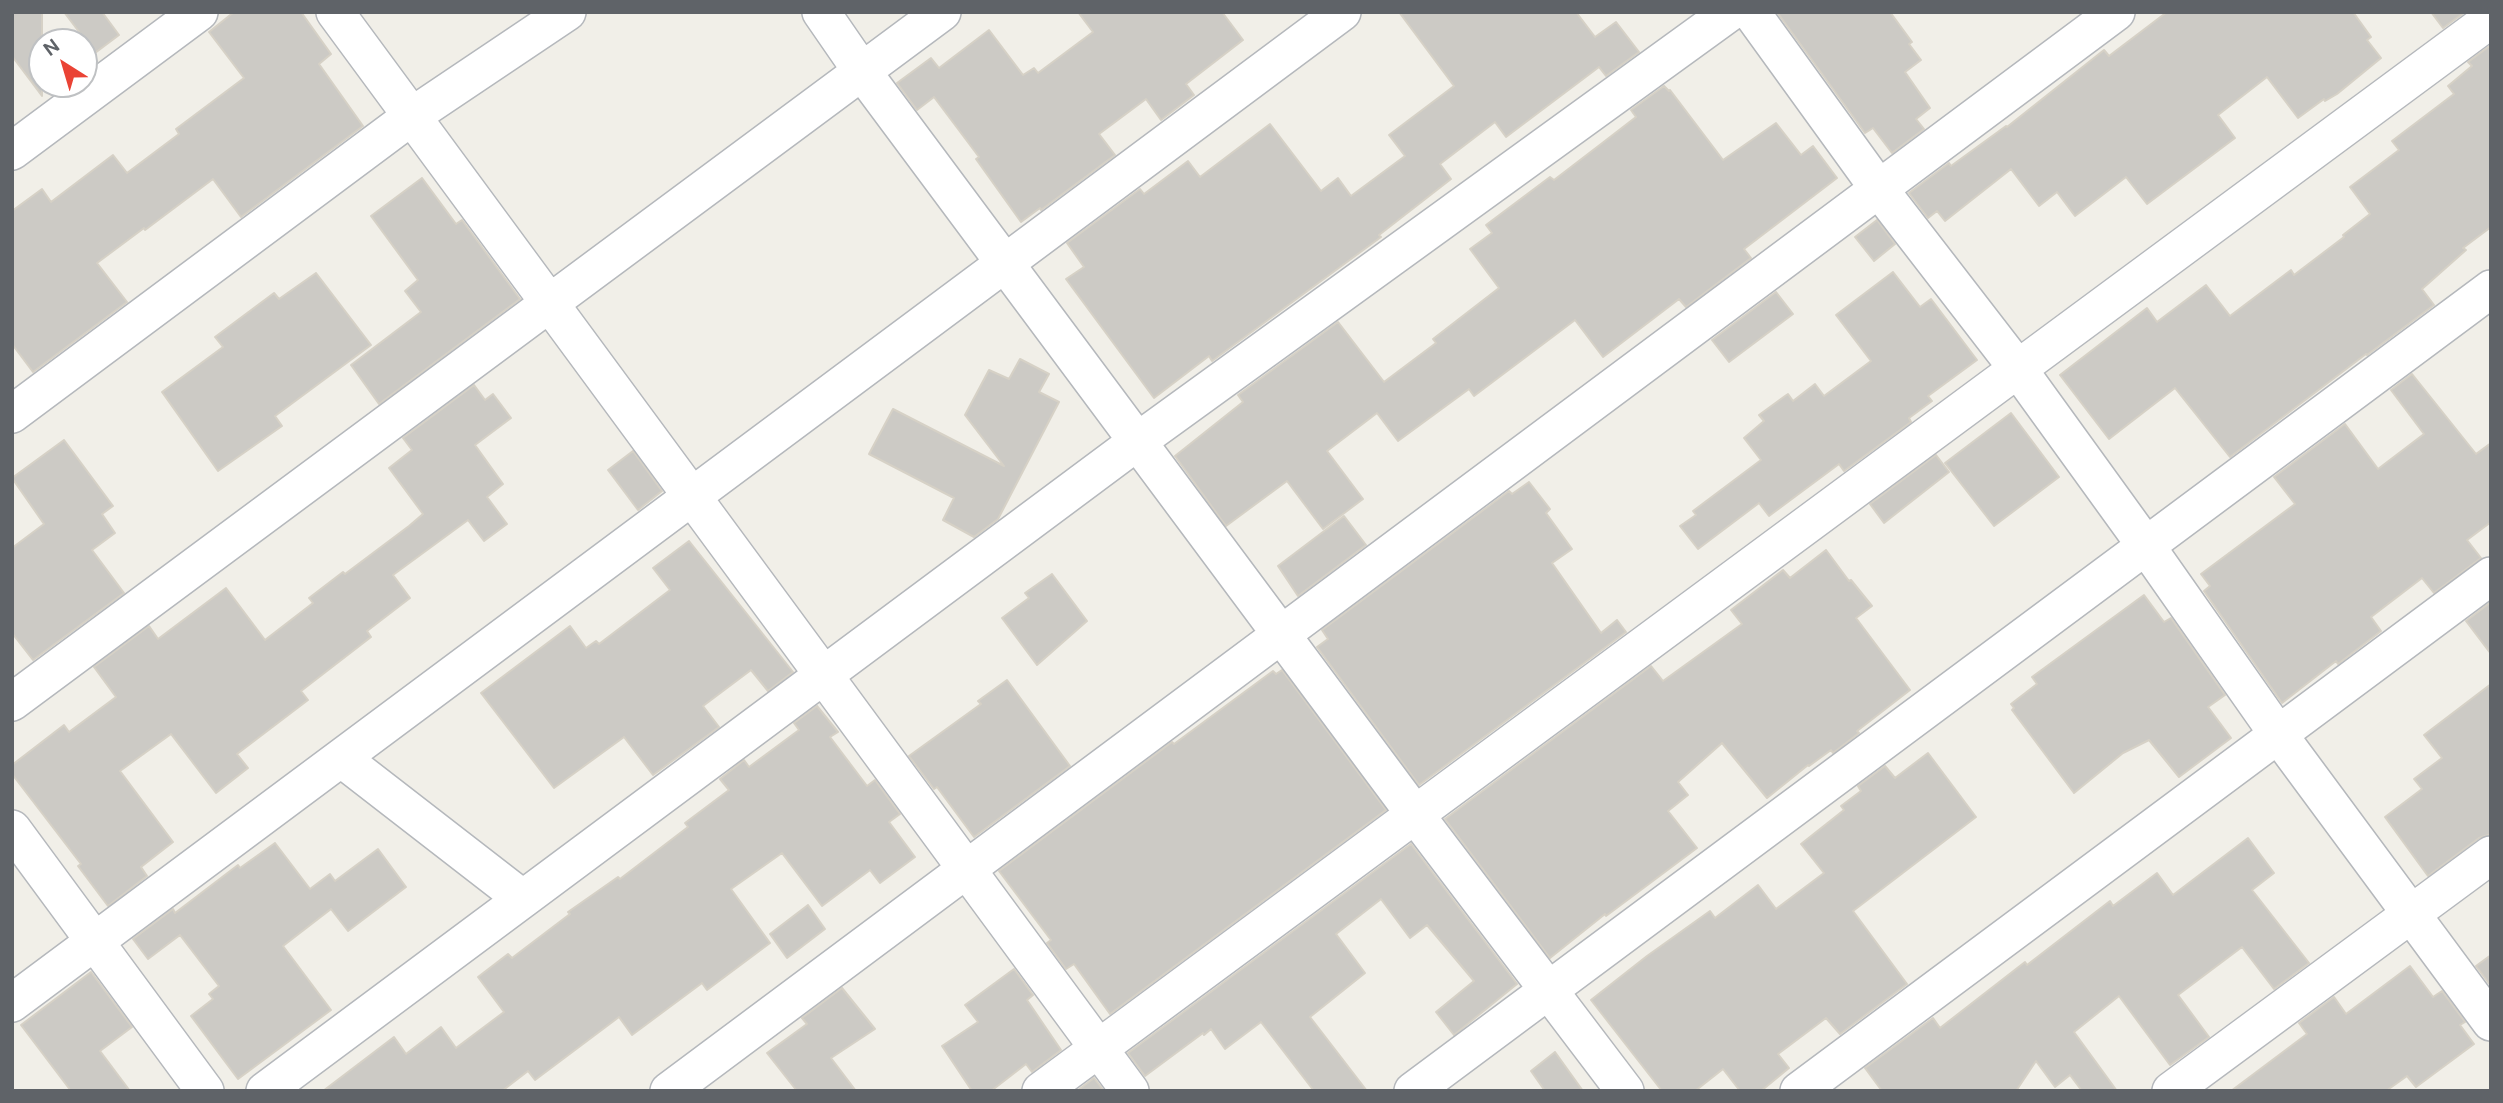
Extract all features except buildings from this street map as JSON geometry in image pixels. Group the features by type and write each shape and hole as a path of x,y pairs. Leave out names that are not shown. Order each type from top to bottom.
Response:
{"street":[{"path":"12,151 199,12"},
{"path":"335,12 1130,1091"},
{"path":"12,414 412,116 567,12"},
{"path":"821,12 861,70 1414,813 1625,1091"},
{"path":"12,702 942,12"},
{"path":"12,1003 1342,12"},
{"path":"265,1091 1138,441 1730,12"},
{"path":"1751,12 1879,189 2018,369 2278,734 2491,1022"},
{"path":"669,1091 2116,12"},
{"path":"1041,1091 2491,19"},
{"path":"1413,1091 2491,289"},
{"path":"1799,1091 2491,576"},
{"path":"341,758 523,899"},
{"path":"12,829 205,1091"},
{"path":"2171,1091 2491,855"}]}
